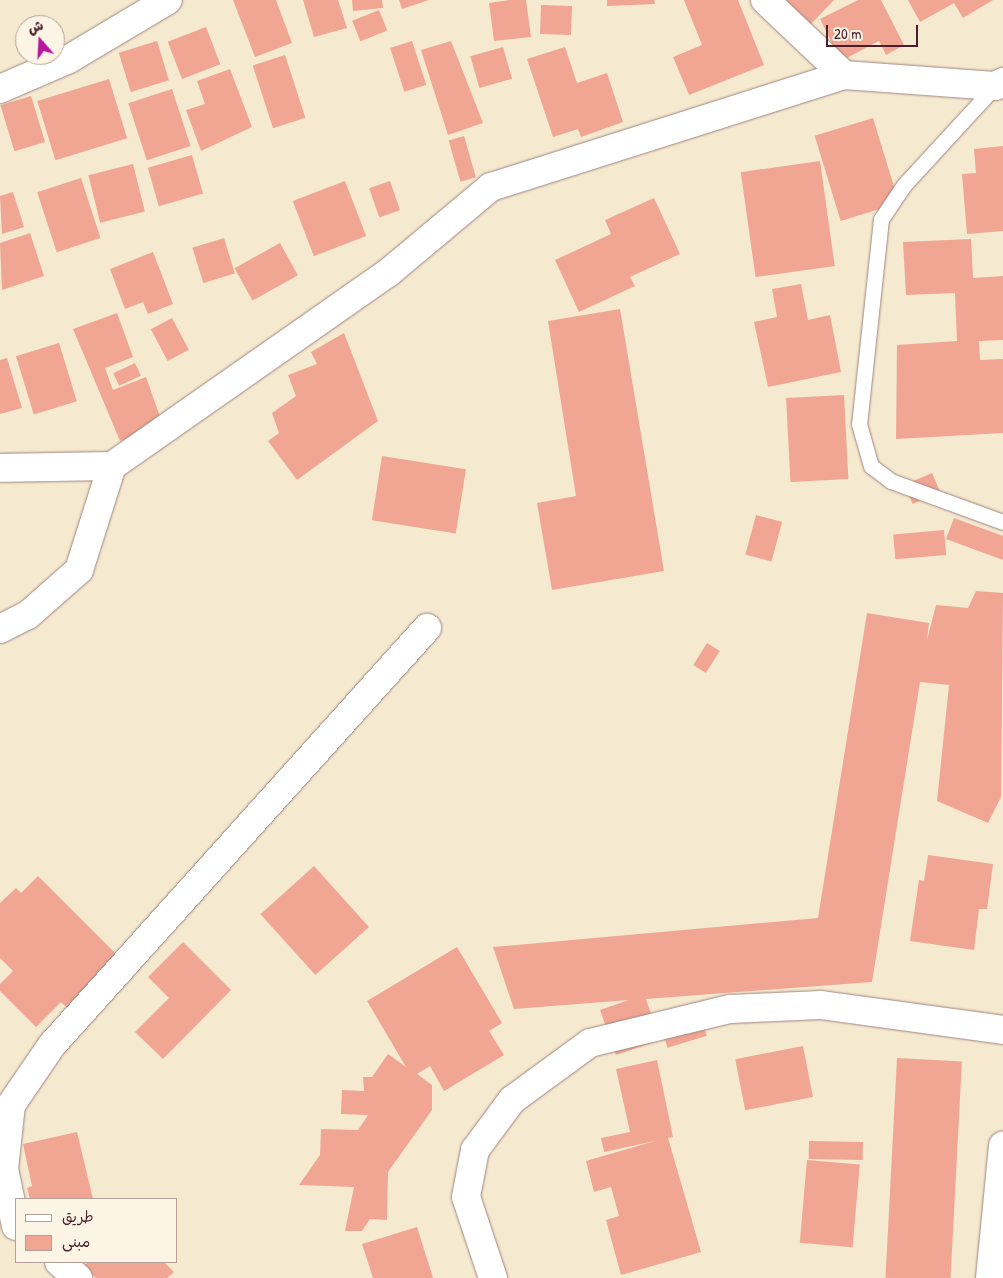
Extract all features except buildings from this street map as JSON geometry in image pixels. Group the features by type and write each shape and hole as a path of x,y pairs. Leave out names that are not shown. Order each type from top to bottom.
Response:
{"street":[{"path":"0,89 68,59 168,0"},
{"path":"765,0 844,75"},
{"path":"0,468 112,466 388,273 491,187 844,75 999,84"},
{"path":"0,629 28,615 79,570 112,466"},
{"path":"15,1221 4,1169 11,1105 52,1045 427,628"},
{"path":"493,1278 466,1197 475,1150 512,1100 590,1043 730,1009 821,1005 1003,1030"},
{"path":"990,1278 1003,1146"},
{"path":"60,1263 78,1278"}],"lane":[{"path":"999,84 904,185 881,219 859,424 871,466 891,481 1003,522"}]}
